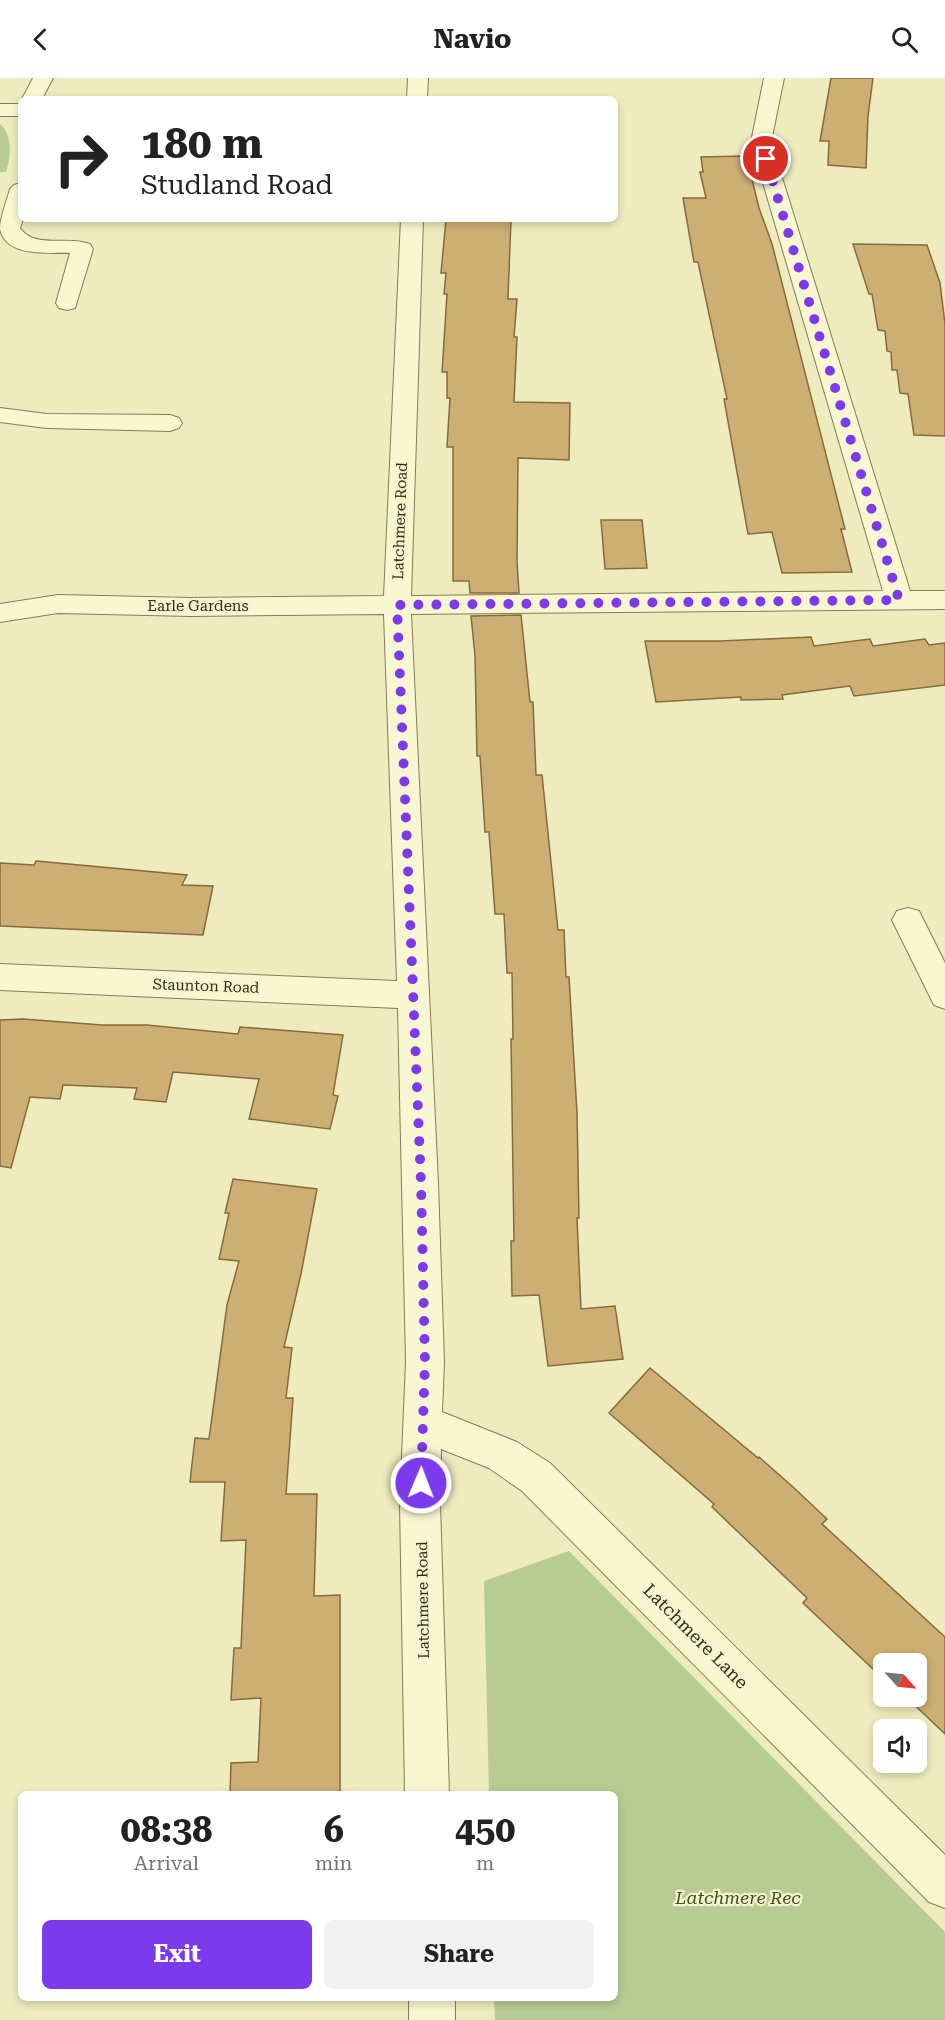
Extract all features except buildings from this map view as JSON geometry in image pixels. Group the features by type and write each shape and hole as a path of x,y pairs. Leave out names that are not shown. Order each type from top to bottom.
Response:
{"street":[{"path":"34,96 43,78"},
{"path":"417,96 418,78"},
{"path":"774,78 761,142 899,600"},
{"path":"0,110 18,110"},
{"path":"18,199 7,240 25,245 73,246 82,249 68,303"},
{"name":"Latchmere Road","path":"412,222 397,605 411,995 421,1183 425,1362 420,1503 427,1791"},
{"path":"0,415 47,421 170,423"},
{"name":"Earle Gardens","path":"0,613 58,604 191,607 945,600"},
{"path":"908,920 945,996"},
{"name":"Staunton Road","path":"0,977 411,995"},
{"name":"Latchmere Lane","path":"422,1422 503,1455 536,1477 945,1886"},
{"path":"432,2001 432,2020"}],"green space":[{"path":"0,124 7,134 10,146 6,172 0,172"},
{"name":"Latchmere Rec","path":"569,1551 945,1932 945,2020 495,2020 494,2001 618,2001 618,1791 489,1791 484,1581"}],"route":[{"path":"421,1483 425,1362 421,1183 411,995 397,605 899,600 766,159"}]}
